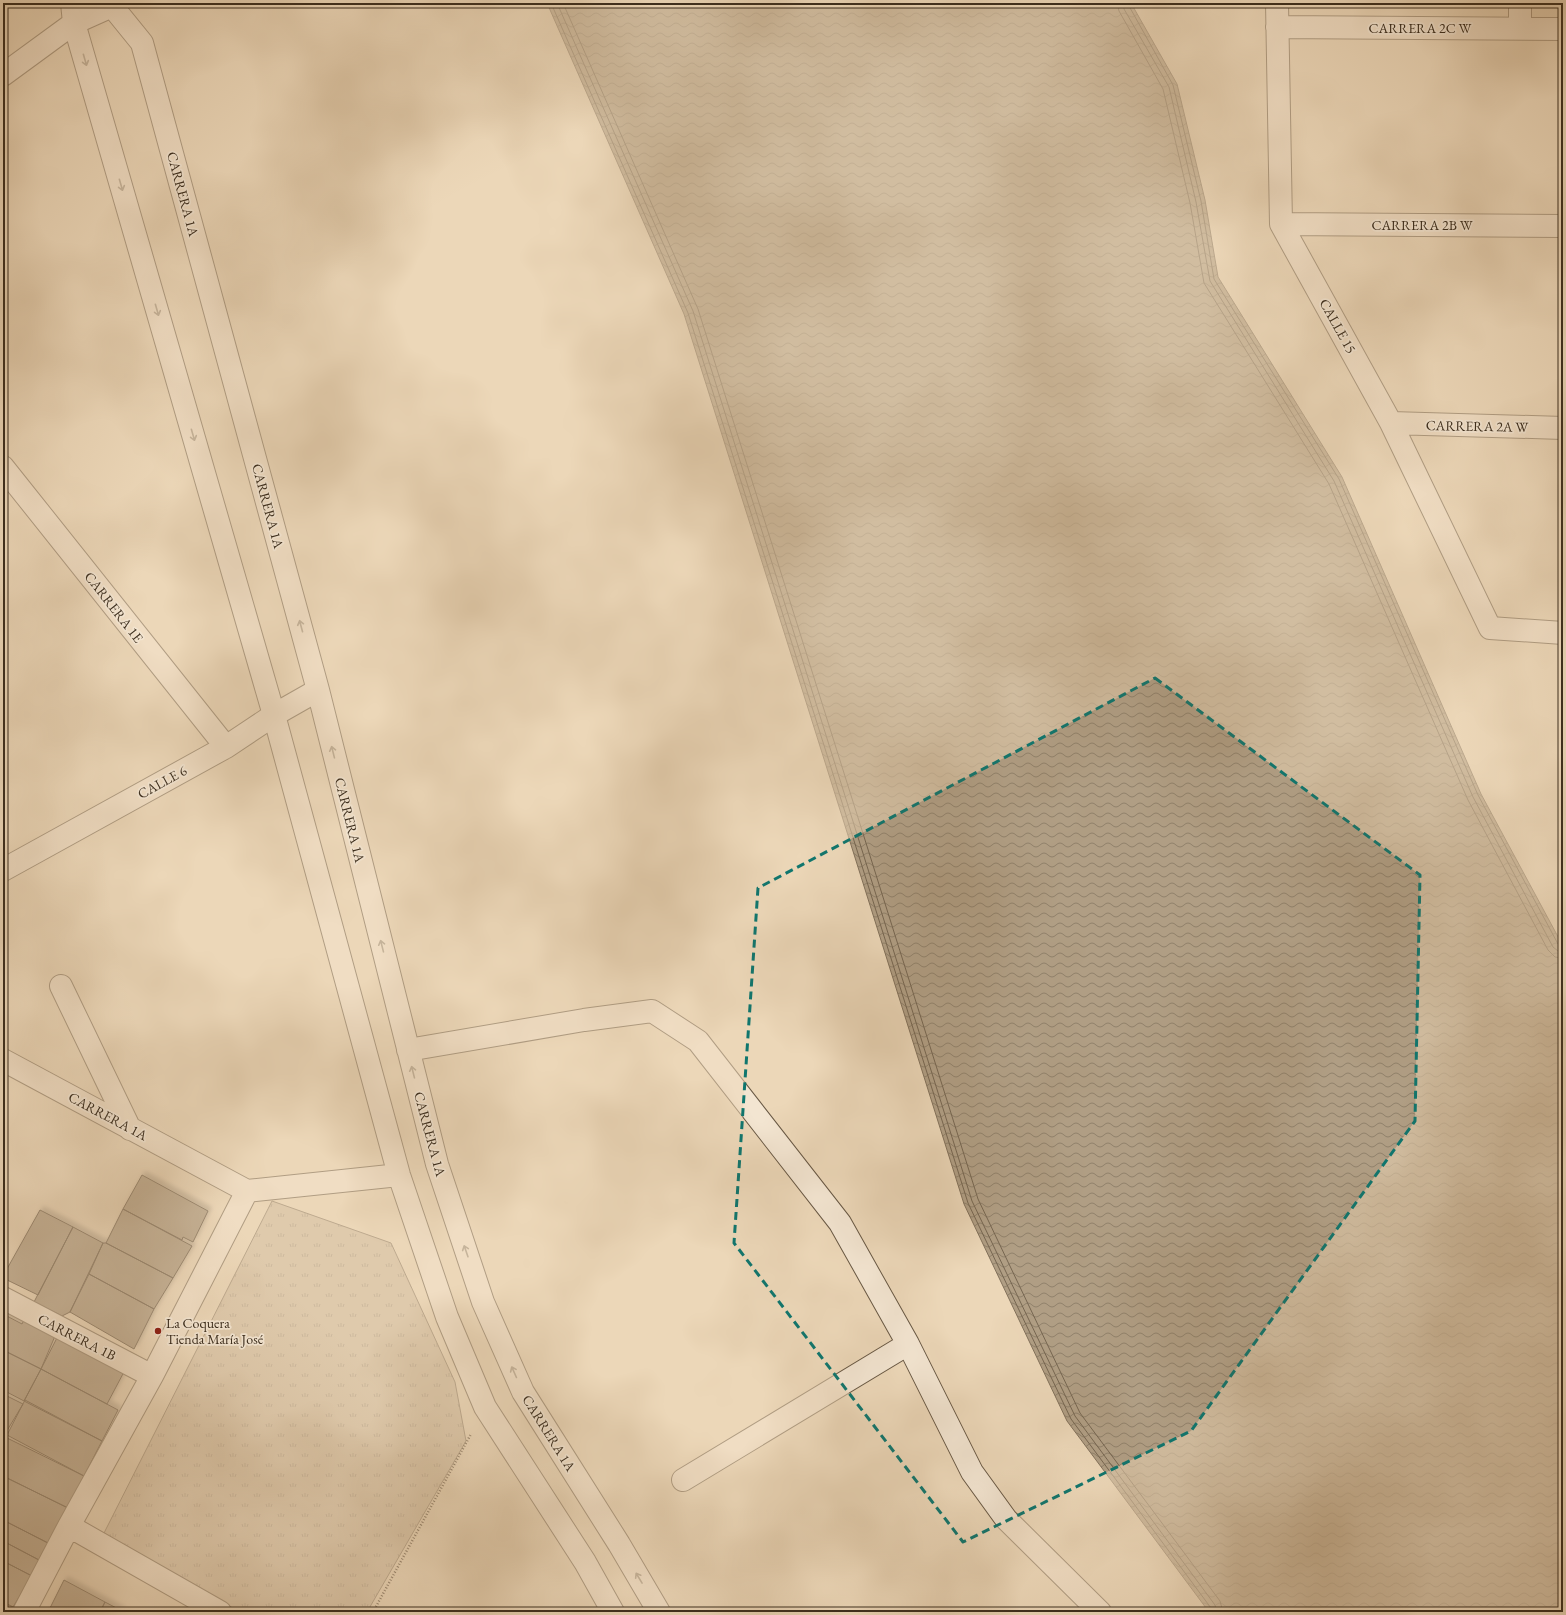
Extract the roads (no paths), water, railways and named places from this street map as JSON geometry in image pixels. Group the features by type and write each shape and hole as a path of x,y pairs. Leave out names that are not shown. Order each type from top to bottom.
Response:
{"street":[{"name":"CALLE 15","path":"1277,3 1281,224 1391,423 1490,628 1563,633"},
{"path":"1520,3 1520,28"},
{"path":"3,75 73,13 110,4"},
{"name":"CARRERA 1A","path":"110,4 142,43 318,690 436,1164 483,1302 520,1385 619,1544 659,1612"},
{"path":"73,13 274,715 399,1175 447,1317 485,1407 585,1562 613,1612"},
{"name":"CARRERA 2C W","path":"1277,27 1563,29"},
{"name":"CARRERA 2B W","path":"1281,224 1563,226"},
{"name":"CARRERA 2A W","path":"1391,423 1563,428"},
{"name":"CARRERA 1E","path":"3,467 226,747"},
{"name":"CALLE 6","path":"3,870 226,747 274,715 318,690"},
{"path":"61,986 130,1128"},
{"path":"408,1050 584,1020 652,1011 698,1041 840,1224 908,1344 972,1472 1006,1519 1100,1612"},
{"name":"CARRERA 1A","path":"3,1060 247,1191"},
{"path":"24,1612 69,1526 152,1376 247,1191 399,1175"},
{"name":"CARRERA 1B","path":"3,1298 152,1376"},
{"path":"683,1480 908,1344"},
{"path":"69,1526 220,1612"}],"water":[{"path":"547,3 1131,3 1177,84 1205,200 1218,277 1342,477 1481,794 1563,946 1563,1612 1209,1612 1067,1421 964,1204 684,314"}],"place":[{"name":"La Coquera Tienda María José","path":"158,1331"}]}
